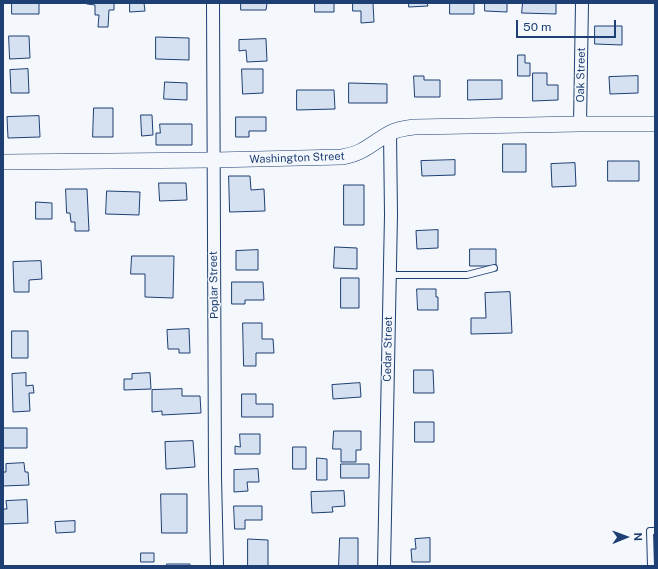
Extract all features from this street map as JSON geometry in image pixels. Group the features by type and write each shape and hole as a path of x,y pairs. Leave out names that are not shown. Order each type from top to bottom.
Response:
{"street":[{"name":"Poplar Street","path":"213,3 215,476 217,566"},
{"name":"Oak Street","path":"580,124 582,3"},
{"name":"Washington Street","path":"3,162 342,157 355,155 400,128 655,124"},
{"name":"Cedar Street","path":"384,566 390,275 390,133"}],"lane":[{"path":"390,275 467,276 494,268"},
{"path":"651,566 650,531 655,531"}],"building":[{"path":"12,3 39,3 39,14 12,14"},
{"path":"87,3 114,3 114,10 109,10 108,27 98,27 99,15 95,15 95,5"},
{"path":"130,3 144,3 145,11 130,12"},
{"path":"241,3 267,3 266,10 241,10"},
{"path":"315,3 334,3 334,12 315,12"},
{"path":"353,3 373,3 374,22 361,23 361,11 353,11"},
{"path":"409,3 427,3 428,6 409,7"},
{"path":"450,3 474,3 474,14 450,14"},
{"path":"485,3 507,3 507,12 485,11"},
{"path":"523,3 556,3 556,14 522,13"},
{"path":"595,26 622,26 622,45 595,44"},
{"path":"9,36 29,36 30,58 10,59"},
{"path":"156,37 189,38 189,60 156,59"},
{"path":"266,39 267,61 247,62 246,50 239,51 239,40"},
{"path":"518,55 525,55 525,63 530,63 530,76 518,76"},
{"path":"28,69 29,93 11,93 10,70"},
{"path":"242,69 263,69 263,93 243,94"},
{"path":"533,73 547,73 547,85 558,85 558,100 533,101"},
{"path":"414,76 424,76 424,80 440,80 440,97 415,97"},
{"path":"638,76 638,93 610,94 609,77"},
{"path":"468,80 502,80 502,99 468,100"},
{"path":"165,82 187,83 187,100 164,99"},
{"path":"349,83 387,84 387,103 349,103"},
{"path":"297,90 334,90 335,109 297,110"},
{"path":"94,108 113,108 113,137 93,137"},
{"path":"141,115 152,115 153,135 142,136"},
{"path":"39,116 40,137 8,138 7,117"},
{"path":"236,117 266,117 266,131 249,131 249,137 236,137"},
{"path":"160,124 192,124 192,145 156,145 156,133 160,133"},
{"path":"503,144 526,144 526,172 503,172"},
{"path":"455,160 455,175 422,176 421,161"},
{"path":"608,161 639,161 639,181 608,181"},
{"path":"575,163 576,186 552,187 551,164"},
{"path":"229,176 250,176 251,190 264,189 265,211 230,212"},
{"path":"159,183 186,183 187,200 160,201"},
{"path":"344,185 364,185 364,225 344,225"},
{"path":"66,189 87,189 89,231 75,231 75,222 71,222 70,213 67,213"},
{"path":"107,191 140,192 139,215 106,214"},
{"path":"36,202 52,203 52,219 36,219"},
{"path":"438,230 438,248 417,249 416,231"},
{"path":"335,247 357,248 357,269 334,268"},
{"path":"470,249 496,249 496,266 470,266"},
{"path":"258,250 258,270 236,270 236,251"},
{"path":"132,256 174,256 173,298 145,297 145,274 131,274"},
{"path":"41,261 42,279 29,280 29,292 14,292 13,262"},
{"path":"341,278 359,278 359,308 341,308"},
{"path":"232,282 263,282 264,300 245,300 245,304 232,304"},
{"path":"417,289 436,289 436,297 438,297 438,310 418,310"},
{"path":"510,292 512,333 471,334 471,318 486,318 485,293"},
{"path":"243,323 262,323 262,339 273,339 274,353 256,353 256,366 244,366"},
{"path":"189,329 190,353 179,353 179,349 168,349 167,330"},
{"path":"12,331 28,331 28,358 12,358"},
{"path":"414,370 433,370 434,393 414,393"},
{"path":"26,373 26,386 33,385 34,393 29,393 30,411 13,412 12,374"},
{"path":"150,373 151,389 124,390 124,379 132,379 132,374"},
{"path":"360,383 361,397 333,399 332,385"},
{"path":"182,389 182,396 200,396 201,413 162,415 162,411 152,412 152,390"},
{"path":"242,394 256,394 256,404 273,404 273,417 242,417"},
{"path":"415,422 434,422 434,442 415,442"},
{"path":"3,428 27,428 27,448 3,448"},
{"path":"334,431 361,431 361,450 356,450 356,462 341,462 341,449 333,449"},
{"path":"240,434 260,434 260,454 235,454 235,446 240,447"},
{"path":"193,441 195,467 166,469 165,442"},
{"path":"293,447 306,447 306,469 293,469"},
{"path":"317,458 327,459 327,480 317,480"},
{"path":"24,463 25,472 28,472 29,485 3,486 3,472 6,472 6,464"},
{"path":"341,464 369,464 369,478 341,478"},
{"path":"258,469 259,482 247,482 248,491 234,492 234,470"},
{"path":"344,491 345,506 332,507 333,512 312,513 311,492"},
{"path":"161,494 187,494 187,533 162,533"},
{"path":"27,500 28,523 3,524 3,509 7,509 6,501"},
{"path":"234,506 262,506 262,520 245,520 245,529 235,529"},
{"path":"75,521 75,532 56,533 55,522"},
{"path":"340,538 358,538 358,566 339,566"},
{"path":"430,538 430,562 412,562 411,549 416,549 415,539"},
{"path":"248,539 268,540 268,566 248,566"},
{"path":"141,553 154,553 154,562 141,562"},
{"path":"167,564 190,564 190,566 167,566"}]}
